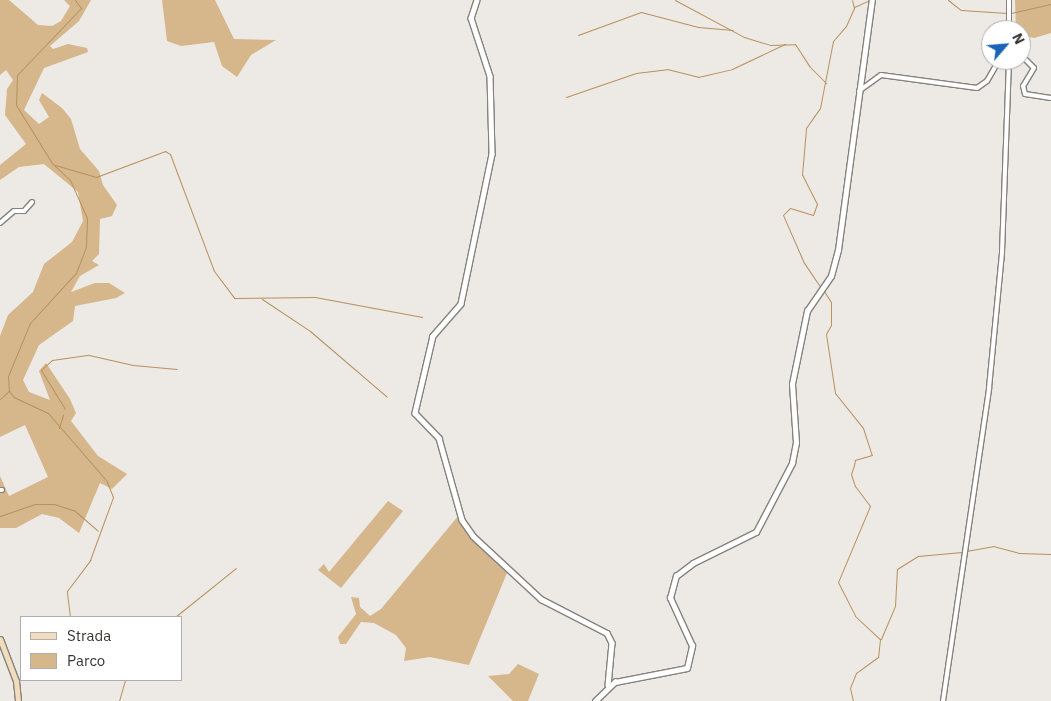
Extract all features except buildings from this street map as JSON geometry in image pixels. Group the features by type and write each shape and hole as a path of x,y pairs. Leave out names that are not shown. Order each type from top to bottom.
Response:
{"main road":[{"path":"0,639 13,671 18,701"}],"street":[{"path":"477,0 471,18 490,76 492,154 461,304 433,336 415,413 438,438 462,520 473,536 530,592 607,633 612,643 608,685 595,701"},
{"path":"608,685 683,670 690,664 692,646 671,607 671,586 693,563 756,532 788,472 796,443 792,384 810,303 831,276 838,250 872,0"},
{"path":"1008,0 1009,20"},
{"path":"1031,65 1034,68 1023,86 1025,94 1051,98"},
{"path":"859,91 881,75 977,88 987,81 993,70"},
{"path":"943,701 973,493 1002,252 1009,70"},
{"path":"0,223 14,211 24,210 32,202"}],"green space":[{"path":"0,0 9,0 38,25 52,26 61,21 70,6 64,0 91,0 79,21 50,46 53,49 68,44 87,48 88,52 44,68 24,110 39,124 49,117 39,100 42,93 62,108 71,119 80,149 99,171 103,185 117,205 112,216 100,219 99,254 92,261 99,265 80,276 71,292 95,283 109,283 125,293 116,298 75,306 73,321 39,345 23,380 29,392 50,400 39,371 46,363 70,399 76,413 71,421 98,456 127,474 112,489 100,483 79,533 59,518 42,514 16,528 0,528 0,476 9,496 48,477 25,425 0,437 0,336 8,315 33,292 44,264 72,242 83,221 78,192 44,164 19,167 0,180 0,165 26,144 5,115 7,89 13,80 6,70 0,75"},
{"path":"162,0 215,0 234,39 276,40 251,55 237,77 222,66 214,42 181,46 167,41"},
{"path":"1015,0 1051,0 1051,33 1031,37 1031,20 1016,20"},
{"path":"388,501 403,511 341,588 318,570 324,564 329,572"},
{"path":"459,515 467,534 507,573 469,665 430,657 404,661 406,648 396,635 374,623 361,622 346,644 340,644 338,637 356,614 351,597 359,598 360,607 370,616 381,609"},
{"path":"518,664 539,674 528,701 513,701 488,676 509,674"}],"waterway":[{"path":"70,616 67,591 90,560 113,497 106,480 48,413 14,397 9,391 8,376 30,323 76,273 86,247 87,218 70,180 52,163 16,105 17,75 81,8 75,0"},
{"path":"675,0 744,37 770,45 795,44 810,67 826,83"},
{"path":"821,288 804,263 783,215 790,208 813,215 817,204 802,175 806,128 820,108 833,41 846,26 854,8 852,0"},
{"path":"854,7 870,0"},
{"path":"948,0 961,10 1007,13"},
{"path":"1011,13 1051,4"},
{"path":"578,35 641,12 698,27 733,30"},
{"path":"566,97 636,73 667,69 698,77 732,69 785,44"},
{"path":"55,165 96,177 165,151 170,154 214,271 234,298 315,297 422,317"},
{"path":"824,291 831,302 831,325 826,334 835,393 863,428 872,455 855,460 851,474 855,486 870,506 838,582 855,616 880,639 878,657 856,673 850,688 853,701"},
{"path":"262,299 310,331 387,397"},
{"path":"65,409 41,370 52,360 89,355 133,365 177,369"},
{"path":"0,399 9,391"},
{"path":"59,428 63,415"},
{"path":"0,516 35,504 54,504 75,511 98,531"},
{"path":"966,551 993,546 1019,553 1051,554"},
{"path":"881,639 895,606 897,569 918,556 962,552"},
{"path":"176,616 236,568"},
{"path":"119,701 125,681"}]}
